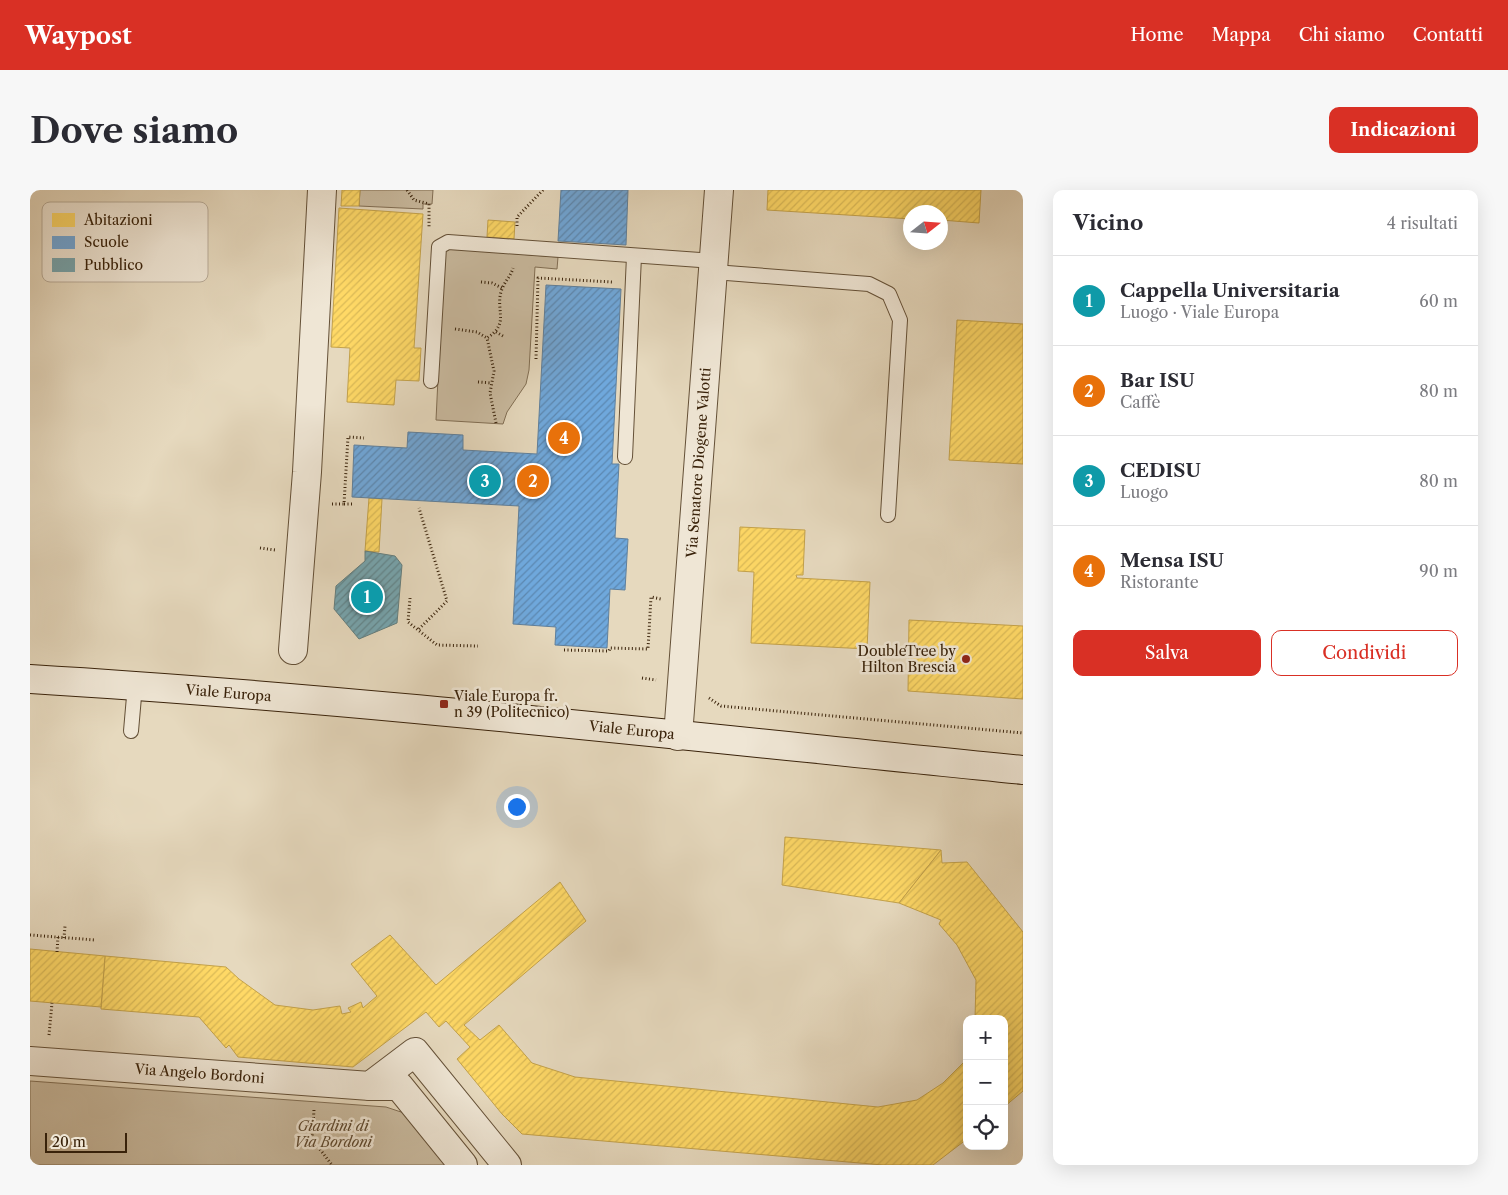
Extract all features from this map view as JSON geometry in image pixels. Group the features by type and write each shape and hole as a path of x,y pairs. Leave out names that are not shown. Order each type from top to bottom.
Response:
{"street":[{"path":"293,650 304,502 322,190"},
{"name":"Via Senatore Diogene Valotti","path":"678,736 719,190"},
{"name":"Viale Europa","path":"30,679 135,685 444,711 1023,770"},
{"path":"370,1086 415,1052 507,1165"},
{"name":"Via Angelo Bordoni","path":"30,1061 370,1086 399,1086 463,1165"}],"lane":[{"path":"431,381 436,331 439,247 448,242 517,241 714,267 869,284 889,294 900,320 888,516"},
{"path":"625,457 634,256"},
{"path":"131,731 135,685"}],"path":[{"path":"407,190 414,200 429,204 428,236 439,247"},
{"path":"487,338 496,332 502,317 499,304 502,288 512,274 517,241 517,217 543,190"},
{"path":"536,359 538,278 633,283"},
{"path":"481,282 492,283 502,288"},
{"path":"436,331 466,329 477,332 487,338 494,371 490,393 496,423"},
{"path":"496,332 503,336"},
{"path":"478,382 491,383"},
{"path":"344,504 348,437 364,438"},
{"path":"304,502 352,504"},
{"path":"419,508 447,601 419,629"},
{"path":"564,650 609,651 610,648 648,649 651,597 665,599"},
{"path":"410,598 408,622 437,644 478,646"},
{"path":"706,692 708,698 721,706 1023,733"},
{"path":"64,938 65,926"},
{"path":"30,935 96,940"},
{"path":"57,952 58,938"},
{"path":"49,1038 52,1003"},
{"path":"317,1082 312,1139 332,1165"}],"green space":[{"path":"360,190 433,190 432,204 423,204 423,209 359,206"},
{"path":"447,250 558,257 557,269 535,267 529,370 526,384 507,412 503,424 436,420 444,254"},
{"name":"Giardini di Via Bordoni","path":"30,1081 386,1107 404,1113 450,1165 30,1165"}],"building: Abitazioni":[{"path":"342,190 360,190 359,206 341,206"},
{"path":"768,190 981,190 979,223 948,221 948,205 903,205 903,218 767,210"},
{"path":"339,208 423,214 414,348 421,348 419,381 396,380 394,405 347,402 350,348 331,347"},
{"path":"488,220 515,222 514,239 487,237"},
{"path":"957,320 1023,324 1023,464 949,460"},
{"path":"369,498 382,499 379,552 365,551"},
{"path":"740,527 805,530 803,575 796,575 797,578 870,582 867,649 751,643 754,572 738,571"},
{"name":"DoubleTree by Hilton Brescia","path":"909,620 1023,626 1023,699 908,691"},
{"path":"785,837 941,850 899,903 782,885"},
{"path":"941,850 942,863 967,862 1023,932 1023,1091 1008,1104 1008,1015 975,1015 976,980 957,945 939,924 941,920 899,903"},
{"path":"560,882 586,921 464,1025 480,1040 499,1025 532,1063 575,1077 878,1107 917,1100 943,1083 963,1063 963,1142 933,1165 883,1165 522,1134 502,1114 457,1059 470,1047 446,1021 439,1027 426,1012 353,1067 238,1057 229,1045 226,1048 199,1017 101,1009 105,956 226,967 239,979 275,1005 313,1010 340,1006 342,1014 351,1012 348,1008 361,1002 363,1008 377,996 351,964 390,935 436,985"},
{"path":"30,949 105,956 101,1007 30,1001"}],"building: Scuole":[{"path":"561,190 628,190 626,245 558,241"},
{"path":"546,285 621,289 612,464 619,464 615,538 628,539 625,590 610,589 607,648 555,645 556,627 513,624 519,506 352,497 354,445 407,448 408,432 463,435 463,450 537,454"}],"building: Pubblico":[{"path":"365,551 395,556 402,565 397,623 359,639 334,609 336,586 365,561"}],"place":[{"name":"Mensa ISU","path":"564,438"},
{"name":"CEDISU","path":"485,481"},
{"name":"Bar ISU","path":"533,481"},
{"name":"Cappella Universitaria","path":"367,597"},
{"name":"DoubleTree by Hilton Brescia","path":"966,659"},
{"name":"Viale Europa fr. n 39 (Politecnico)","path":"444,704"}]}
